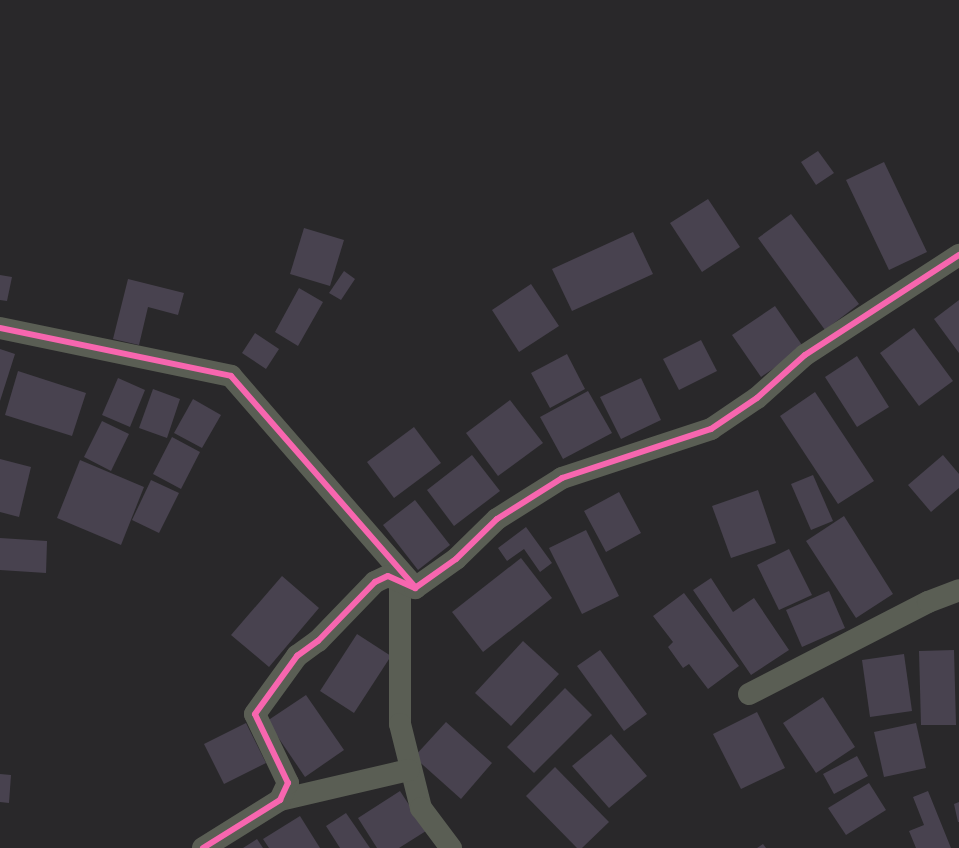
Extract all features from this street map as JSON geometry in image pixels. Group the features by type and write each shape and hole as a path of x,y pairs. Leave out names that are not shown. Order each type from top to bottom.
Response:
{"street":[{"path":"408,585 456,559 497,519 562,478 711,429 757,398 805,355 959,255"},
{"path":"0,328 231,376 408,585 400,724 409,770 421,808 451,848"},
{"path":"280,800 288,783 255,714 297,656 318,640 375,582 388,576 408,585"},
{"path":"749,694 928,602 959,590"},
{"path":"203,848 280,800 409,770"}],"building":[{"path":"818,151 834,173 816,185 801,162"},
{"path":"884,162 927,252 889,270 846,180"},
{"path":"708,199 740,247 702,272 670,223"},
{"path":"791,214 859,304 825,330 758,238"},
{"path":"304,228 344,240 330,286 290,274"},
{"path":"633,232 653,274 572,311 552,269"},
{"path":"344,271 355,279 341,300 329,293"},
{"path":"0,275 12,277 7,301 0,300"},
{"path":"128,279 184,293 178,315 148,307 139,345 113,339"},
{"path":"531,284 559,326 519,352 492,310"},
{"path":"299,288 323,302 298,346 275,332"},
{"path":"959,300 959,353 934,319"},
{"path":"775,306 804,348 761,377 732,335"},
{"path":"914,328 953,381 919,406 880,353"},
{"path":"255,333 279,349 266,369 242,353"},
{"path":"701,340 717,371 679,390 663,359"},
{"path":"0,349 15,354 0,401"},
{"path":"567,354 585,389 550,408 531,373"},
{"path":"857,356 889,407 857,427 825,377"},
{"path":"18,371 86,393 72,436 5,415"},
{"path":"118,378 145,390 130,427 102,415"},
{"path":"641,378 661,420 621,439 600,397"},
{"path":"153,389 180,399 167,438 139,428"},
{"path":"588,391 612,433 563,459 540,417"},
{"path":"815,392 874,481 838,504 780,416"},
{"path":"193,399 221,415 202,448 174,433"},
{"path":"510,400 543,443 498,476 466,433"},
{"path":"102,421 129,434 111,471 84,457"},
{"path":"414,427 441,463 394,498 367,462"},
{"path":"172,437 200,452 181,489 153,474"},
{"path":"472,455 500,491 454,526 427,490"},
{"path":"943,455 959,474 959,488 931,512 908,485"},
{"path":"0,459 31,467 19,517 0,512"},
{"path":"80,460 144,487 121,545 57,518"},
{"path":"813,475 833,521 811,530 791,484"},
{"path":"151,480 179,493 159,533 132,520"},
{"path":"758,490 776,543 731,558 712,506"},
{"path":"619,492 641,533 606,552 584,511"},
{"path":"415,500 450,545 418,570 383,525"},
{"path":"844,516 893,594 856,618 806,541"},
{"path":"526,527 552,563 540,572 524,549 507,561 498,548"},
{"path":"586,530 619,596 582,614 549,548"},
{"path":"0,538 47,541 46,573 0,570"},
{"path":"789,549 812,595 779,610 757,565"},
{"path":"521,558 552,598 483,652 452,612"},
{"path":"282,576 319,608 269,667 231,635"},
{"path":"711,578 733,612 754,598 789,650 751,675 693,590"},
{"path":"829,591 845,628 802,647 786,610"},
{"path":"684,593 739,666 708,689 689,664 683,668 668,647 673,642 653,616"},
{"path":"357,634 391,656 354,713 320,691"},
{"path":"523,641 559,674 511,726 475,693"},
{"path":"600,650 647,714 624,731 577,666"},
{"path":"954,650 956,725 921,725 919,651"},
{"path":"904,654 912,711 870,717 862,660"},
{"path":"565,688 592,715 534,773 507,747"},
{"path":"306,695 344,750 305,777 267,721"},
{"path":"823,697 855,747 816,773 783,723"},
{"path":"757,712 785,768 741,789 713,734"},
{"path":"446,722 492,763 461,799 414,757"},
{"path":"246,723 266,763 224,784 204,744"},
{"path":"916,723 926,768 884,777 874,732"},
{"path":"611,734 647,776 609,808 572,766"},
{"path":"857,756 868,776 834,794 823,774"},
{"path":"555,767 609,822 582,848 577,848 526,796"},
{"path":"0,774 11,775 9,803 0,802"},
{"path":"869,783 886,810 846,835 828,808"},
{"path":"400,791 426,831 399,848 377,848 358,818"},
{"path":"928,791 951,848 916,848 909,831 924,825 913,797"},
{"path":"959,802 959,822 958,822 954,804"},
{"path":"346,813 370,848 340,848 326,826"},
{"path":"300,816 320,848 269,848 263,839"},
{"path":"257,839 263,848 243,848"},
{"path":"763,844 766,848 757,848"}],"cycle path":[{"path":"203,848 280,800 288,783 255,714 297,656 318,641 375,582 388,576 415,588 456,559 497,519 562,478 711,429 757,398 805,355 959,255"},
{"path":"0,328 231,376 414,586"}]}
